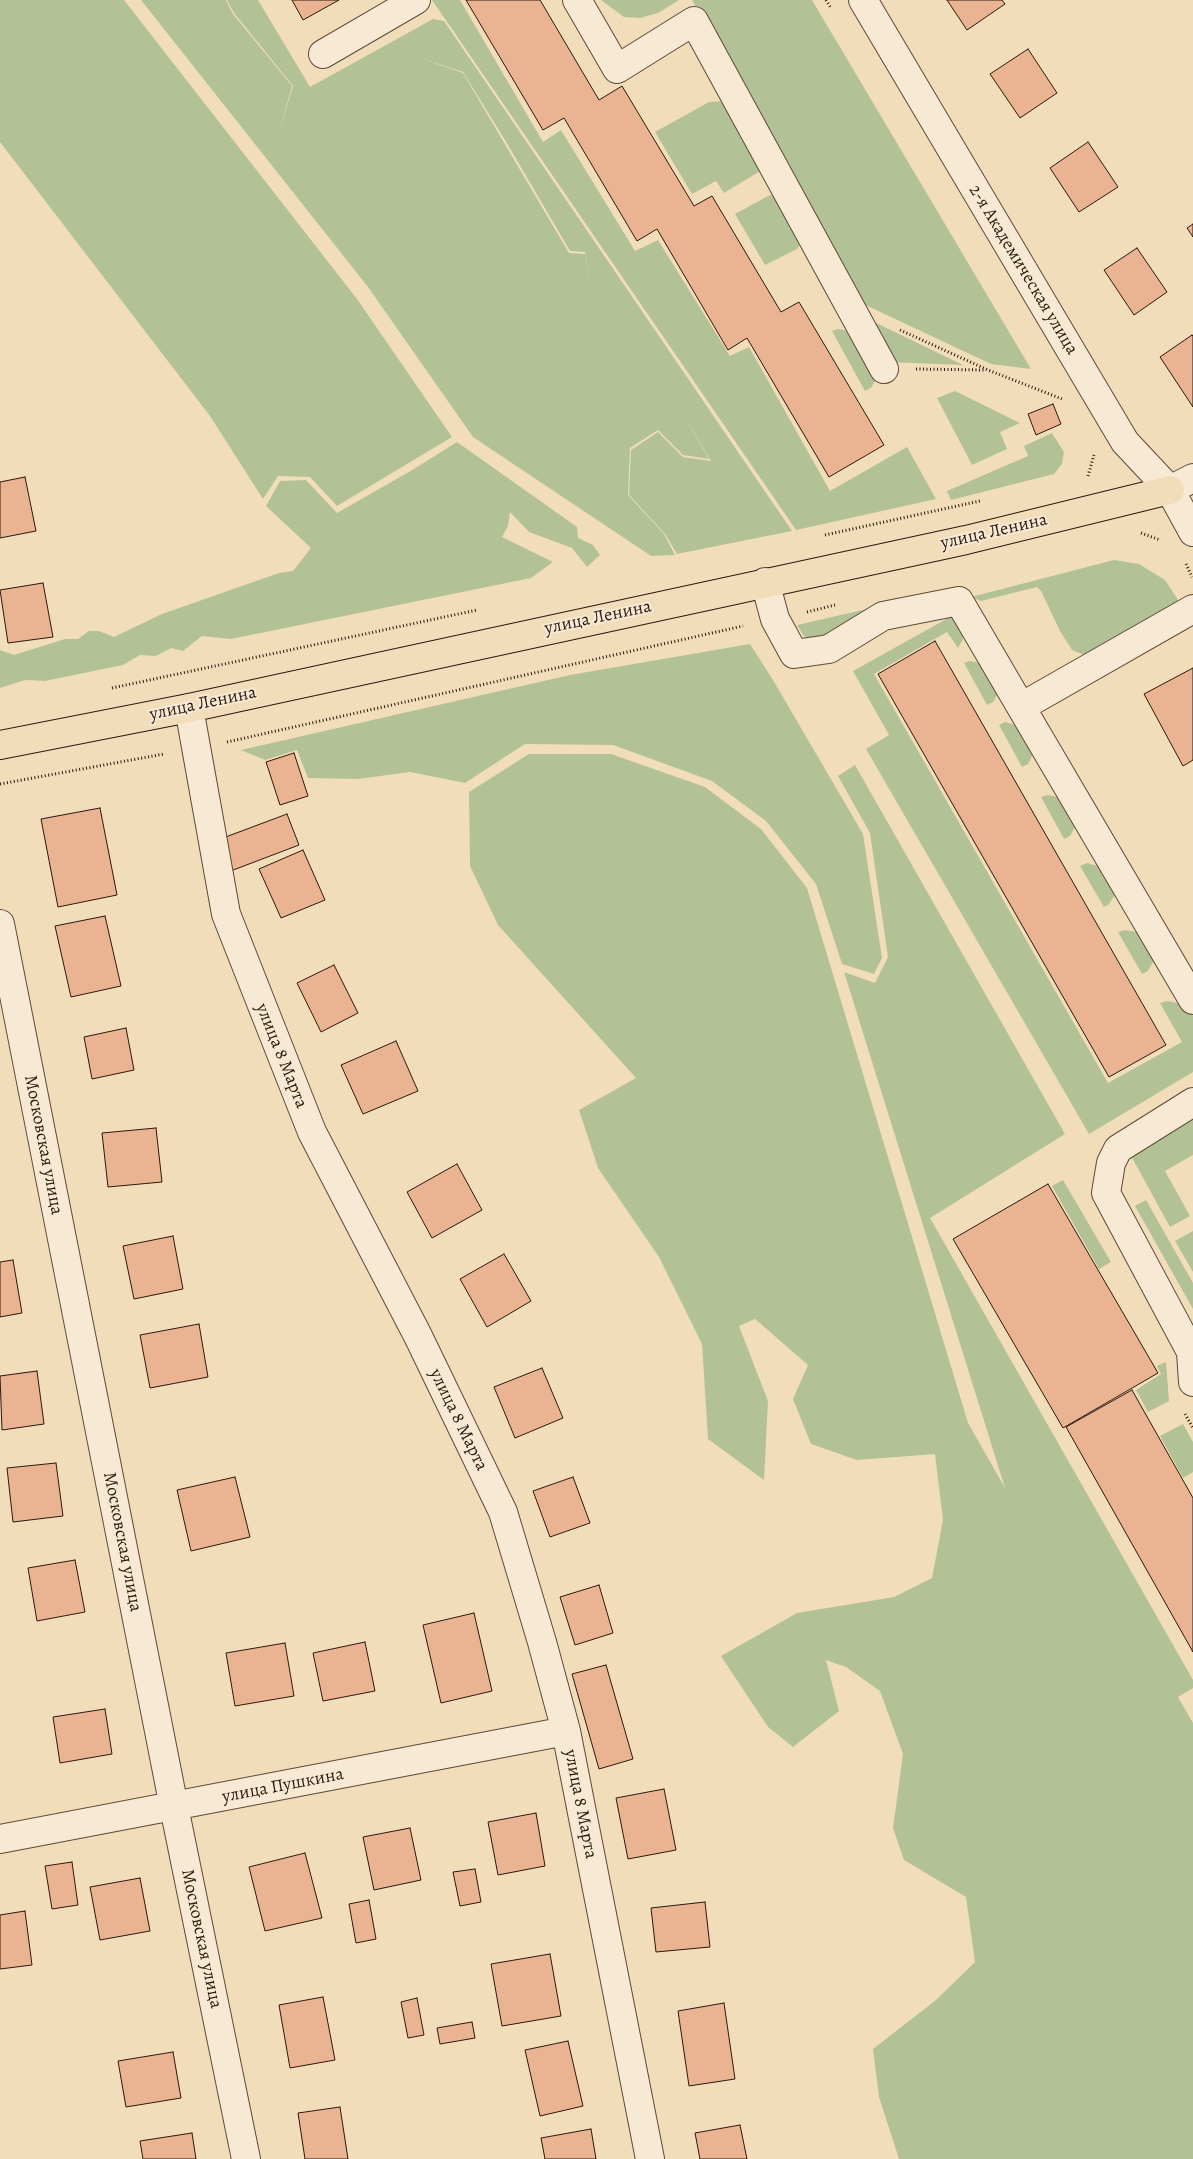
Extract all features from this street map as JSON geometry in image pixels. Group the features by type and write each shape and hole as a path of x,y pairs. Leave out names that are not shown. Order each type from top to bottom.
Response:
{"main road":[{"name":"улица Ленина","path":"0,745 189,708 966,540 1182,484"}],"street":[{"path":"323,54 416,0"},
{"path":"577,0 617,69 694,21 884,369"},
{"name":"2-я Академическая улица","path":"863,0 1126,442 1182,484 1193,532"},
{"path":"765,582 775,619 794,654 830,649 883,616 959,601 1193,1000"},
{"path":"1021,707 1193,609"},
{"name":"улица 8 Марта","path":"189,708 226,914 312,1132 418,1336 503,1512 542,1642 566,1731 650,2159"},
{"name":"Московская улица","path":"0,924 174,1807 246,2159"},
{"path":"1193,1102 1118,1149 1111,1163 1106,1193 1191,1352 1193,1382"},
{"name":"улица Пушкина","path":"0,1839 566,1731"}],"path":[{"path":"826,0 831,8"},
{"path":"848,306 988,370 1063,400 1058,391"},
{"path":"884,369 988,370"},
{"path":"1088,477 1094,455 1089,447"},
{"path":"815,537 981,500"},
{"path":"1134,534 1144,532 1164,542"},
{"path":"1182,560 1193,578"},
{"path":"0,784 196,748 842,603"},
{"path":"104,689 484,608"}],"green space":[{"path":"0,0 124,0 357,299 452,437 337,506 310,477 278,476 263,499 210,416 0,142"},
{"path":"141,0 226,0 233,14 292,86 279,132 293,86 234,13 227,0 258,0 310,87 433,19 444,21 792,531 677,554 665,534 629,495 631,450 658,432 683,457 711,461 682,413 709,459 683,455 658,430 630,448 628,495 664,534 675,555 651,556 473,437 368,287","holes":["417,57 463,72 570,251 585,252 591,290 585,254 569,253 463,73"]},
{"path":"432,0 460,0 543,142 561,130 635,251 658,240 730,356 749,347 830,491 907,447 936,499 796,530"},
{"path":"601,0 679,0 658,13 640,18 624,17"},
{"path":"692,0 812,0 1031,369 991,364 859,302"},
{"path":"727,101 767,167 724,193 716,181 692,194 655,132 709,102"},
{"path":"770,195 782,197 802,241 797,249 765,265 735,214"},
{"path":"868,319 963,365 889,362"},
{"path":"838,329 849,331 876,379 871,388 865,391 832,331"},
{"path":"955,391 1020,423 1000,432 1007,449 972,465 937,398"},
{"path":"1052,433 1064,452 1062,464 1054,474 951,500 947,491 1028,456 1024,446"},
{"path":"457,442 577,527 578,538 593,545 600,555 587,567 572,548 529,532 510,512 508,526 502,537 553,562 531,578 231,639 202,636 183,651 171,648 156,656 140,655 123,665 45,681 25,680 0,688 0,650 14,655 65,639 78,639 89,631 99,631 114,637 162,614 279,573 293,571 311,548 266,506 280,481 306,480 337,513"},
{"path":"1114,560 1139,564 1165,580 1182,606 1087,656 1072,650 1060,631 1041,591 1037,587 981,601 971,597"},
{"path":"880,606 817,642 804,636 797,625"},
{"path":"950,617 958,621 963,632 963,639 958,648 947,632 874,674 1108,1083 1182,1042 1160,1003 1167,1001 1178,1003 1188,1009 1193,1016 1193,1072 1089,1134 866,749 889,735 853,671"},
{"path":"750,644 863,834 882,958 874,974 842,964 816,884 766,821 712,781 613,745 525,744 465,783 410,772 358,779 308,778 297,750 265,760 241,750 570,675"},
{"path":"970,661 981,663 998,693 993,702 987,705 964,663"},
{"path":"1005,722 1016,725 1033,754 1028,764 1022,767 999,725"},
{"path":"529,754 611,754 705,787 761,829 807,888 968,1423 1005,1488 844,972 875,983 888,957 870,833 838,776 855,765 1065,1134 930,1218 1193,1680 1193,1688 1178,1697 1193,1723 1193,2159 899,2159 879,2097 873,2049 936,2000 975,1962 966,1897 904,1860 893,1828 903,1754 880,1691 846,1667 826,1660 839,1711 793,1747 768,1727 721,1656 797,1613 894,1597 932,1578 943,1520 935,1454 857,1460 811,1444 793,1399 808,1365 755,1319 739,1326 768,1401 764,1480 708,1439 702,1344 659,1257 598,1168 579,1110 636,1078 498,925 470,866 469,792"},
{"path":"1047,795 1058,797 1076,817 1075,827 1070,836 1064,839 1041,797"},
{"path":"1087,863 1098,866 1108,872 1116,886 1114,896 1109,904 1104,907 1080,866"},
{"path":"1125,930 1136,932 1146,938 1154,952 1153,962 1148,971 1142,974 1118,932"},
{"path":"1193,1117 1193,1155 1165,1171 1190,1216 1170,1227 1130,1154"},
{"path":"1063,1180 1111,1262 1099,1269 1052,1186"},
{"path":"1146,1200 1193,1283 1193,1309 1135,1206"},
{"path":"1193,1231 1193,1272 1175,1241"},
{"path":"1166,1362 1169,1401 1148,1412 1136,1390 1161,1374 1157,1366"},
{"path":"1183,1424 1193,1442 1193,1472 1183,1478 1160,1436"}],"building":[{"path":"292,0 339,0 303,20"},
{"path":"466,0 540,0 599,100 622,86 694,206 712,196 781,312 799,302 884,445 829,477 747,338 728,350 657,229 637,241 564,118 543,130"},
{"path":"947,0 1002,0 1005,4 967,30"},
{"path":"1028,49 1057,93 1020,118 990,74"},
{"path":"1088,142 1118,187 1079,212 1050,168"},
{"path":"1193,224 1193,237 1187,228"},
{"path":"1137,248 1167,292 1134,315 1104,270"},
{"path":"1193,336 1193,407 1160,357"},
{"path":"1053,404 1061,424 1036,435 1028,414"},
{"path":"25,477 36,531 0,538 0,482"},
{"path":"43,583 53,637 8,643 0,590"},
{"path":"935,641 1166,1045 1109,1077 878,674"},
{"path":"1193,668 1193,760 1183,766 1144,694"},
{"path":"294,753 308,796 280,805 266,762"},
{"path":"100,808 117,895 58,907 41,819"},
{"path":"287,814 299,845 228,872 215,841"},
{"path":"303,850 325,900 281,918 259,869"},
{"path":"105,916 121,986 71,997 55,926"},
{"path":"334,965 358,1013 321,1032 297,983"},
{"path":"126,1028 134,1070 92,1079 84,1037"},
{"path":"396,1041 418,1091 363,1114 341,1065"},
{"path":"156,1128 162,1182 108,1187 102,1133"},
{"path":"457,1164 482,1210 432,1238 407,1192"},
{"path":"1048,1184 1158,1373 1063,1428 953,1239"},
{"path":"173,1236 183,1289 134,1299 123,1246"},
{"path":"504,1254 531,1301 487,1327 460,1279"},
{"path":"13,1260 22,1313 0,1317 0,1262"},
{"path":"199,1324 208,1377 150,1388 140,1335"},
{"path":"542,1368 563,1418 515,1438 494,1387"},
{"path":"37,1371 44,1424 2,1430 0,1376"},
{"path":"1132,1390 1193,1498 1193,1652 1066,1427"},
{"path":"56,1463 63,1516 13,1522 7,1468"},
{"path":"235,1477 250,1537 191,1551 177,1490"},
{"path":"573,1477 590,1523 550,1537 533,1491"},
{"path":"75,1560 85,1612 37,1621 28,1568"},
{"path":"599,1585 613,1633 575,1645 560,1597"},
{"path":"474,1613 492,1691 441,1703 423,1625"},
{"path":"365,1642 375,1691 323,1701 313,1653"},
{"path":"285,1643 294,1696 235,1706 226,1653"},
{"path":"606,1665 633,1759 599,1769 572,1674"},
{"path":"105,1709 112,1754 60,1763 53,1717"},
{"path":"664,1789 676,1850 628,1859 616,1798"},
{"path":"536,1813 545,1866 498,1875 488,1822"},
{"path":"410,1828 421,1880 374,1890 363,1837"},
{"path":"305,1853 322,1918 265,1931 249,1867"},
{"path":"72,1862 78,1905 52,1909 45,1866"},
{"path":"475,1869 481,1902 460,1906 453,1872"},
{"path":"140,1878 150,1931 100,1940 90,1887"},
{"path":"369,1900 376,1939 356,1943 349,1904"},
{"path":"705,1902 710,1947 656,1952 651,1908"},
{"path":"25,1911 32,1965 0,1969 0,1915"},
{"path":"550,1954 561,2016 502,2026 491,1964"},
{"path":"323,1997 335,2060 290,2068 279,2005"},
{"path":"417,1998 424,2035 408,2038 401,2002"},
{"path":"724,2003 735,2079 689,2086 678,2011"},
{"path":"472,2022 475,2038 440,2044 437,2028"},
{"path":"568,2041 583,2106 540,2116 525,2050"},
{"path":"173,2052 181,2098 126,2107 118,2061"},
{"path":"340,2107 348,2159 305,2159 298,2113"},
{"path":"740,2125 747,2159 700,2159 695,2133"},
{"path":"591,2129 596,2159 545,2159 541,2138"},
{"path":"192,2133 196,2159 143,2159 140,2141"}]}
